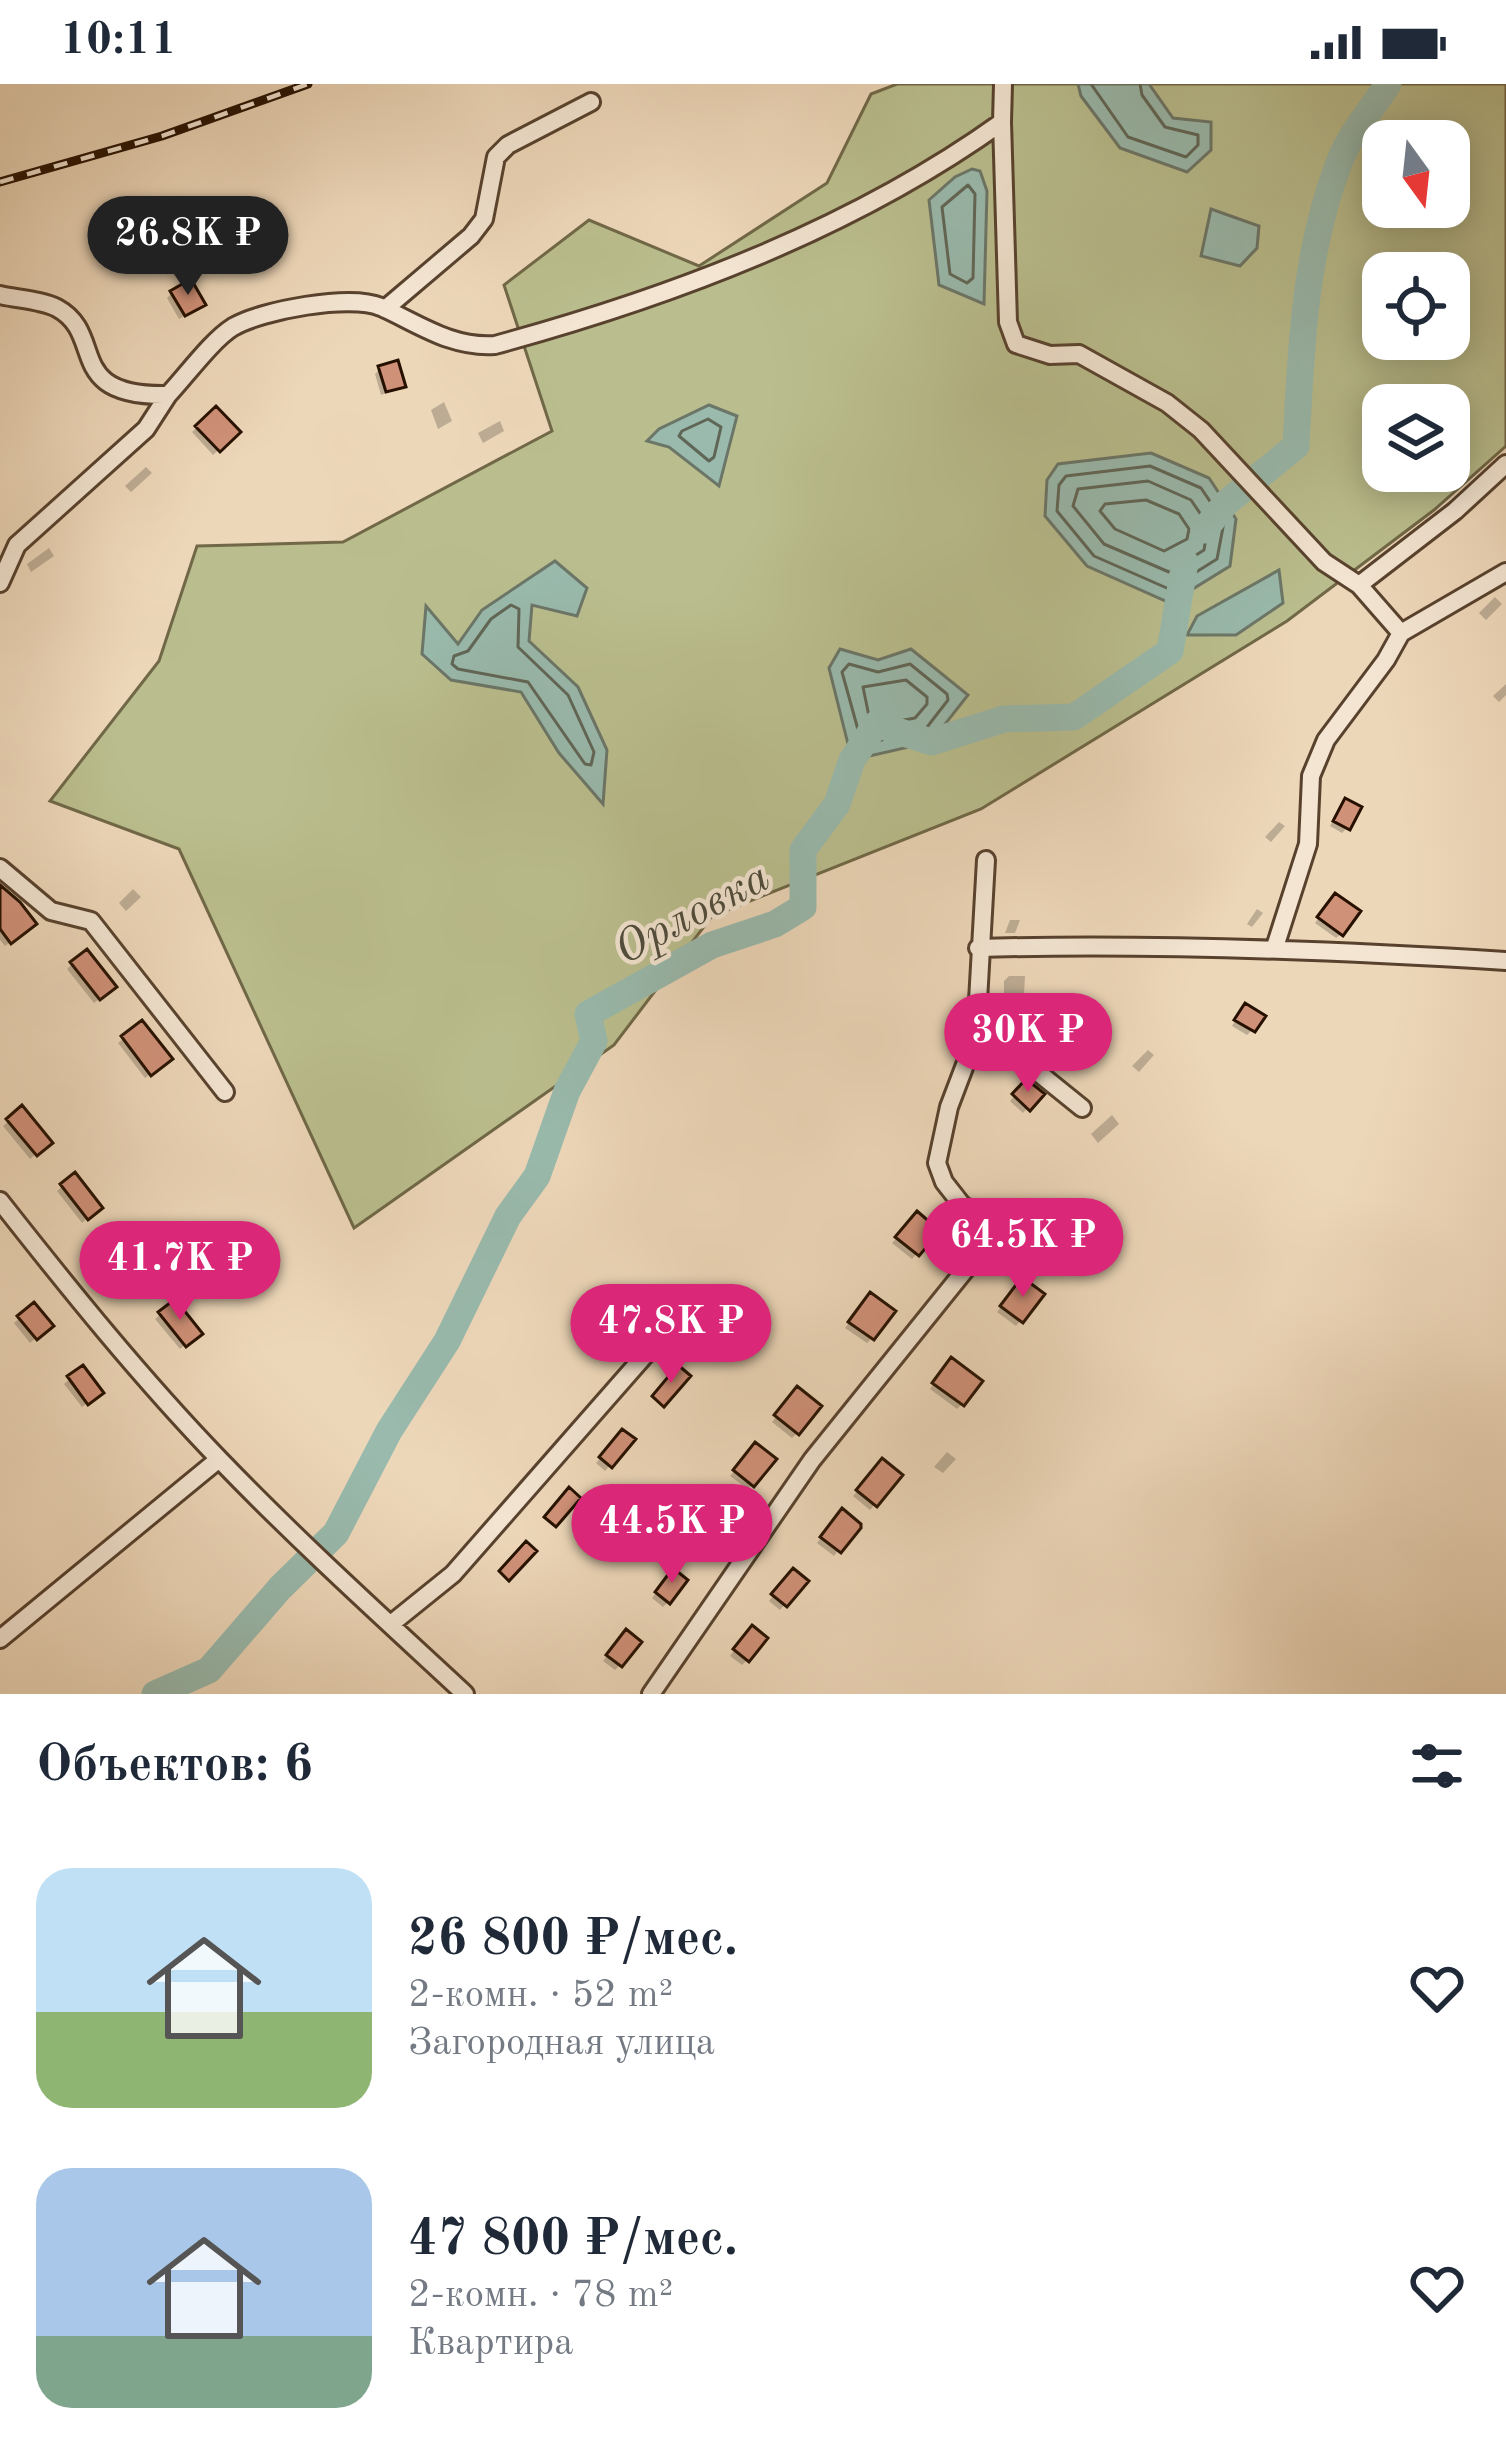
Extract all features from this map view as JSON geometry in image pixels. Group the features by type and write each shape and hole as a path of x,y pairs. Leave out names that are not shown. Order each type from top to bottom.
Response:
{"street":[{"path":"1004,84 1008,322 1016,344 1050,355 1079,354 1167,403 1201,430 1324,562 1360,585 1401,633"},
{"path":"385,309 471,236 484,218 496,157 591,102"},
{"path":"0,583 17,545 146,429 168,395 232,327 338,301 385,309 444,338 481,346 593,318 838,218 956,156 1002,122"},
{"path":"0,296 57,308 74,325 94,371 105,384 150,396 168,395"},
{"path":"1360,585 1455,511 1506,464"},
{"path":"1275,947 1308,844 1311,776 1326,740 1401,633 1503,573"},
{"path":"651,1694 812,1460 990,1239 986,1221 962,1205 944,1182 937,1163 949,1107 976,1036 986,860"},
{"path":"0,868 50,911 91,921 225,1092"},
{"path":"978,948 1043,944 1275,947 1506,961"},
{"path":"976,1036 1030,1066 1082,1108"},
{"path":"0,1201 104,1333 219,1459 331,1571 465,1694"},
{"path":"391,1624 452,1574 660,1338"},
{"path":"0,1639 219,1459"}],"green space":[{"path":"897,84 1506,84 1506,446 1470,478 1470,384 1362,384 1362,492 1454,492 1434,510 1287,621 981,809 712,916 614,1045 354,1228 179,849 50,801 159,661 197,546 343,542 552,431 504,285 589,220 699,266 827,183 871,94"}],"water":[{"path":"1078,84 1149,84 1173,118 1211,122 1211,150 1187,172 1120,148 1081,96"},
{"path":"972,169 980,171 987,191 984,304 939,285 929,200"},
{"path":"1211,209 1259,226 1257,248 1240,266 1201,256"},
{"path":"709,405 737,416 719,486 669,447 647,441 659,429"},
{"path":"1151,453 1209,478 1236,519 1230,566 1170,603 1087,566 1045,516 1047,480 1058,464"},
{"path":"555,561 587,588 577,616 532,605 529,641 578,687 607,750 603,804 559,753 521,692 451,680 422,654 426,606 458,644 482,610"},
{"path":"1279,570 1283,603 1236,635 1187,635 1197,616"},
{"path":"840,649 878,660 911,649 968,695 931,742 852,760 829,668"}],"building":[{"path":"191,279 206,305 185,316 170,291"},
{"path":"398,360 406,387 386,392 378,366"},
{"path":"216,406 241,432 220,452 195,426"},
{"path":"1345,798 1362,807 1350,830 1333,821"},
{"path":"0,885 37,924 11,944 0,929"},
{"path":"1335,893 1361,911 1343,936 1317,917"},
{"path":"87,949 117,987 100,1000 70,962"},
{"path":"1245,1003 1266,1016 1255,1032 1234,1020"},
{"path":"142,1020 173,1059 151,1076 121,1036"},
{"path":"1026,1079 1045,1094 1030,1111 1012,1094"},
{"path":"22,1105 53,1143 37,1156 6,1119"},
{"path":"75,1172 103,1208 88,1220 60,1184"},
{"path":"917,1211 940,1231 919,1256 895,1237"},
{"path":"122,1231 150,1266 132,1280 105,1245"},
{"path":"1022,1277 1045,1294 1023,1323 1000,1306"},
{"path":"870,1292 896,1311 874,1340 848,1322"},
{"path":"175,1299 203,1334 186,1347 158,1312"},
{"path":"34,1302 54,1326 37,1340 17,1316"},
{"path":"951,1357 983,1381 964,1406 932,1383"},
{"path":"83,1365 104,1393 88,1405 67,1376"},
{"path":"678,1365 691,1376 664,1407 652,1396"},
{"path":"797,1386 822,1406 799,1435 774,1415"},
{"path":"622,1429 636,1439 612,1468 599,1457"},
{"path":"755,1442 777,1459 754,1487 733,1470"},
{"path":"882,1458 903,1475 877,1507 856,1490"},
{"path":"569,1487 581,1498 556,1527 544,1517"},
{"path":"842,1508 861,1528 841,1553 820,1537"},
{"path":"718,1511 735,1523 716,1549 699,1537"},
{"path":"526,1541 537,1551 509,1581 499,1571"},
{"path":"673,1568 688,1580 670,1604 655,1592"},
{"path":"793,1568 809,1581 787,1607 771,1594"},
{"path":"752,1625 768,1638 749,1662 733,1649"},
{"path":"626,1629 642,1642 622,1667 606,1655"}],"waterway":[{"name":"Орловка","path":"1204,530 1226,503 1296,446 1306,303 1318,232 1343,153 1388,84"},
{"name":"Орловка","path":"155,1694 209,1670 280,1588 336,1533 389,1431 447,1341 508,1216 537,1176 567,1091 594,1041 588,1014 712,945 775,924 803,907 803,850 837,804 852,760 876,724 931,742 1004,719 1074,717 1170,651 1185,562"}],"railway":[{"path":"0,182 162,136 308,84"}]}
